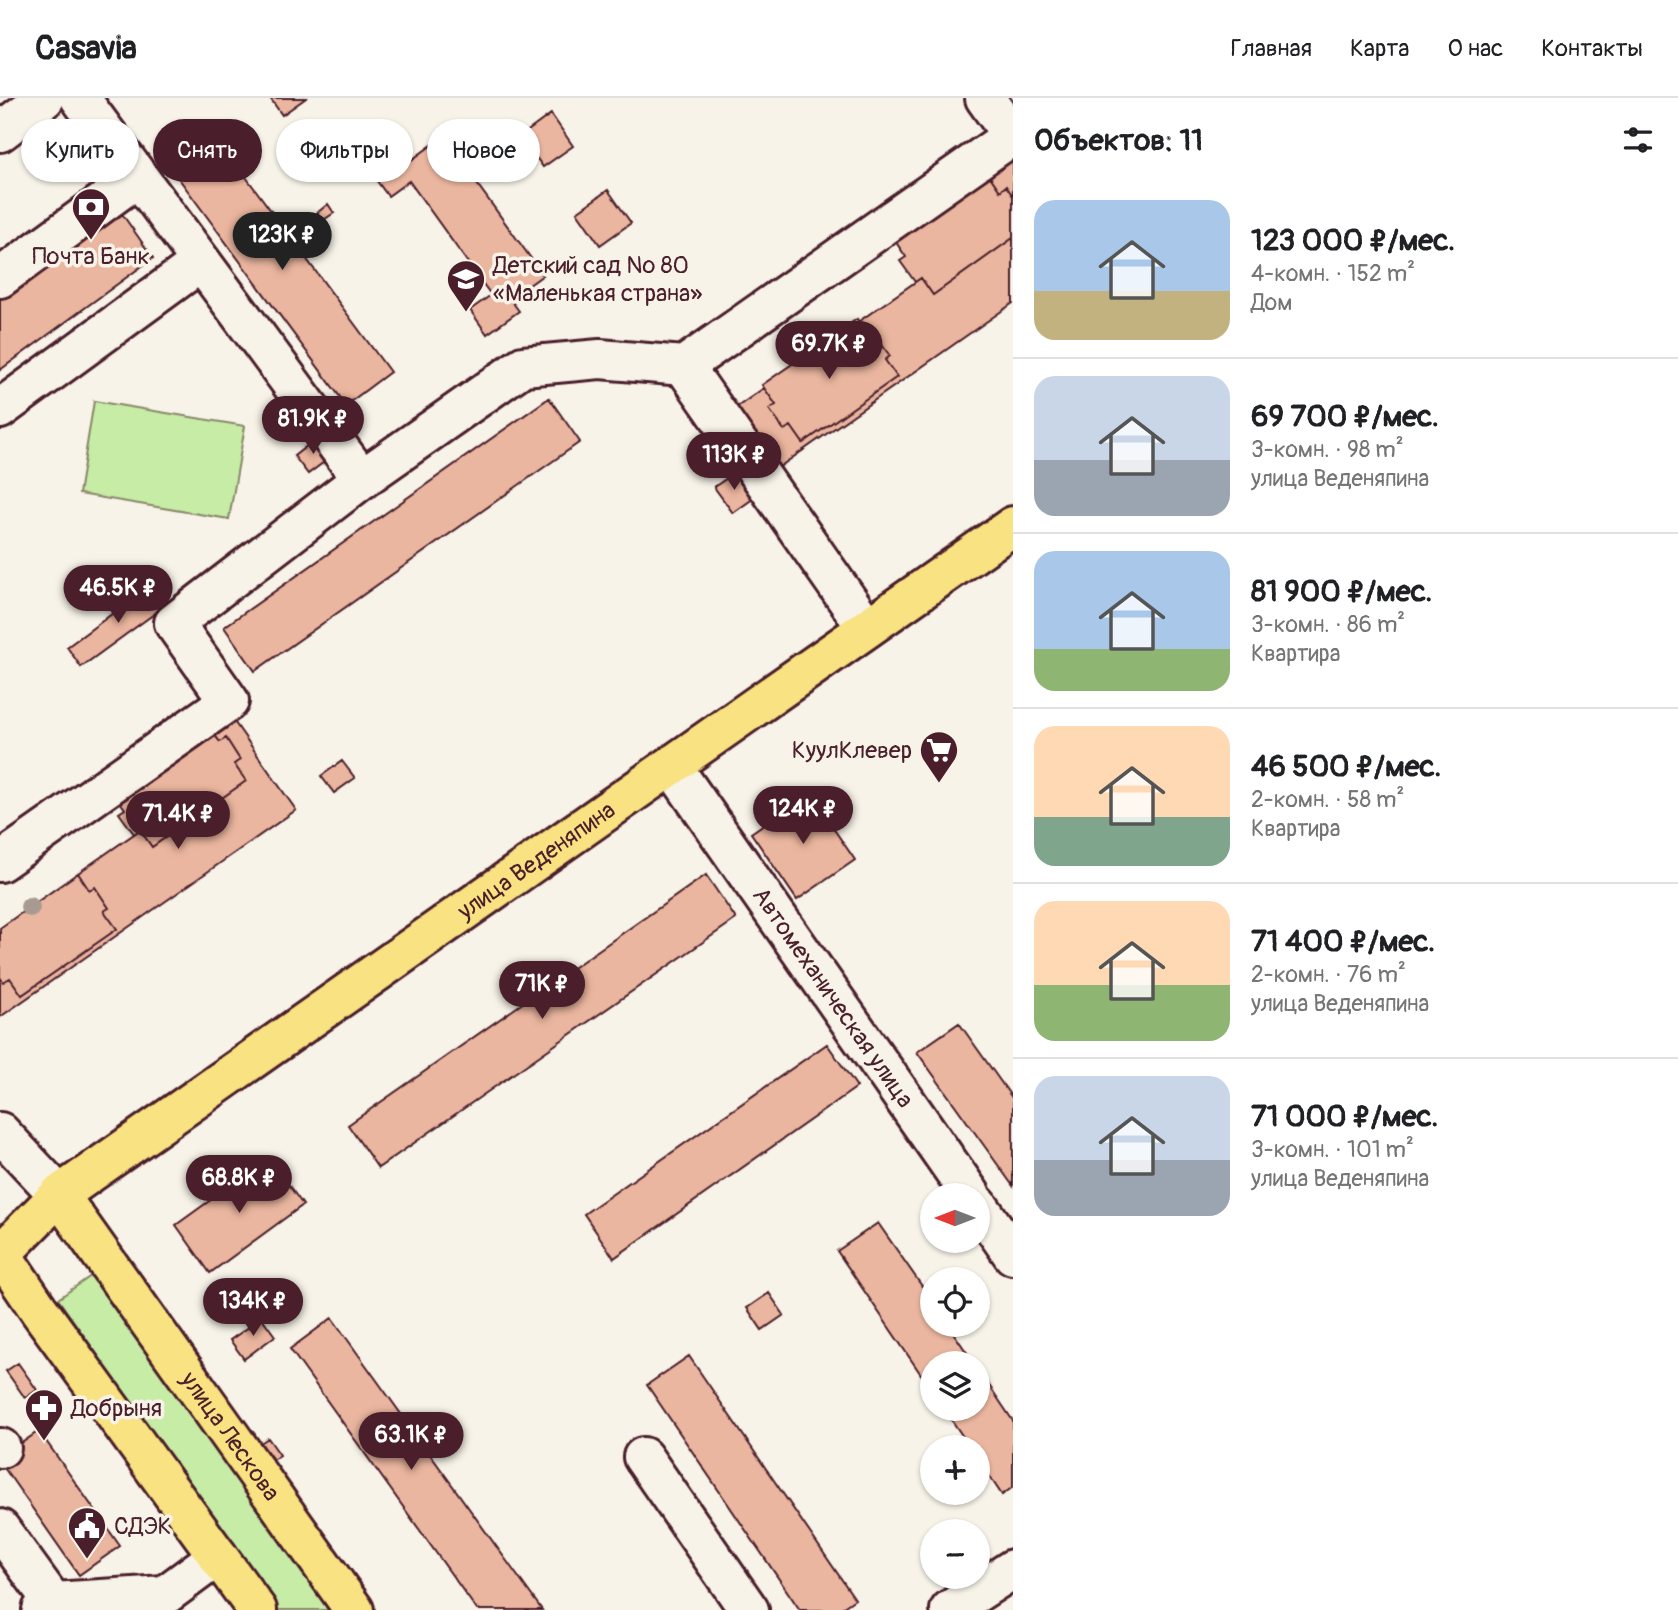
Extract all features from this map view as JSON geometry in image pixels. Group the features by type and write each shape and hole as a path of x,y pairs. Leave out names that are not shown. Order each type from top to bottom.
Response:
{"main road":[{"name":"улица Веденяпина","path":"0,1254 59,1195 1013,526"},
{"name":"улица Веденяпина","path":"0,1216 59,1195"},
{"name":"улица Лескова","path":"59,1195 354,1610"},
{"path":"0,1254 257,1610"}],"street":[{"path":"0,132 45,98"},
{"path":"80,98 95,119"},
{"path":"0,862 229,701 174,623 362,480 523,366 600,359 684,366 1012,137 985,98"},
{"path":"139,178 362,480"},
{"path":"0,278 131,182"},
{"path":"0,409 201,262"},
{"path":"684,366 867,628"},
{"name":"Автомеханическая улица","path":"672,766 963,1183"},
{"name":"улица Лескова","path":"0,1132 59,1195"},
{"path":"990,1222 1013,1255"},
{"path":"643,1457 749,1610"},
{"path":"0,1529 47,1606 164,1603 218,1556"},
{"path":"950,1610 1013,1569"}],"green space":[{"path":"94,401 245,426 229,519 79,494"},
{"path":"98,1271 337,1610 278,1610 58,1299"}],"building":[{"path":"270,98 306,98 282,115"},
{"path":"551,114 573,146 543,167 540,163 540,122"},
{"path":"427,149 427,182 476,182 543,275 510,299 519,311 487,334 470,310 491,295 410,182 413,182 413,159"},
{"path":"1013,158 1013,196 1006,186 1000,191 989,175"},
{"path":"987,172 1000,191 1006,186 1013,196 1013,238 933,295 921,278 915,282 900,261 906,257 893,238"},
{"path":"181,182 250,182 390,372 346,405"},
{"path":"378,182 408,182 388,196"},
{"path":"608,190 631,223 600,245 577,212"},
{"path":"328,204 334,213 322,221 317,213"},
{"path":"120,211 153,258 0,370 0,299"},
{"path":"1013,238 1013,303 772,472 730,412 764,388 776,405 769,409 784,430 791,426 803,443 897,377 885,360 890,356 875,335 870,338 858,322 921,278 933,295"},
{"path":"857,319 870,338 875,335 890,356 885,360 897,377 803,443 791,426 784,430 769,409 776,405 762,385"},
{"path":"549,398 580,442 255,671 224,627"},
{"path":"317,438 332,456 308,474 294,456"},
{"path":"736,472 754,498 733,513 714,487"},
{"path":"154,583 169,603 81,667 67,647"},
{"path":"228,713 296,810 0,1017 0,977 3,982 10,978 22,995 117,929 104,911 109,908 95,887 89,890 78,873 140,830 152,847 246,781 234,764 240,760 226,738 220,742 208,727"},
{"path":"207,724 220,742 226,738 240,760 234,764 246,781 152,847 140,830 134,834 119,813 125,809 112,790"},
{"path":"342,761 355,778 334,793 321,776"},
{"path":"809,793 855,860 797,900 751,833"},
{"path":"78,873 89,890 95,887 109,908 104,911 117,929 22,995 10,978 3,982 0,977 0,928"},
{"path":"706,875 736,919 378,1168 348,1125"},
{"path":"959,1023 1013,1099 1013,1186 917,1052"},
{"path":"827,1044 857,1087 614,1258 584,1214"},
{"path":"269,1158 303,1205 210,1273 176,1225"},
{"path":"878,1223 920,1283 920,1337 956,1337 966,1351 920,1351 920,1373 837,1251"},
{"path":"769,1293 784,1315 762,1330 747,1308"},
{"path":"262,1318 275,1336 244,1359 230,1340"},
{"path":"332,1318 542,1610 477,1610 290,1349"},
{"path":"689,1356 855,1599 839,1610 800,1610 647,1385"},
{"path":"18,1363 37,1390 25,1398 6,1371"},
{"path":"990,1387 1013,1421 1013,1487 1002,1495 990,1477 990,1435 962,1435 952,1421 990,1421"},
{"path":"39,1431 120,1546 79,1575 0,1462 0,1458"},
{"path":"268,1438 280,1455 271,1461 259,1444"}],"place":[{"name":"Почта Банк","path":"91,241"},
{"name":"Детский сад № 80 «Маленькая страна»","path":"466,313"},
{"name":"КуулКлевер","path":"939,784"},
{"name":"Добрыня","path":"44,1442"},
{"name":"СДЭК","path":"87,1560"}]}
